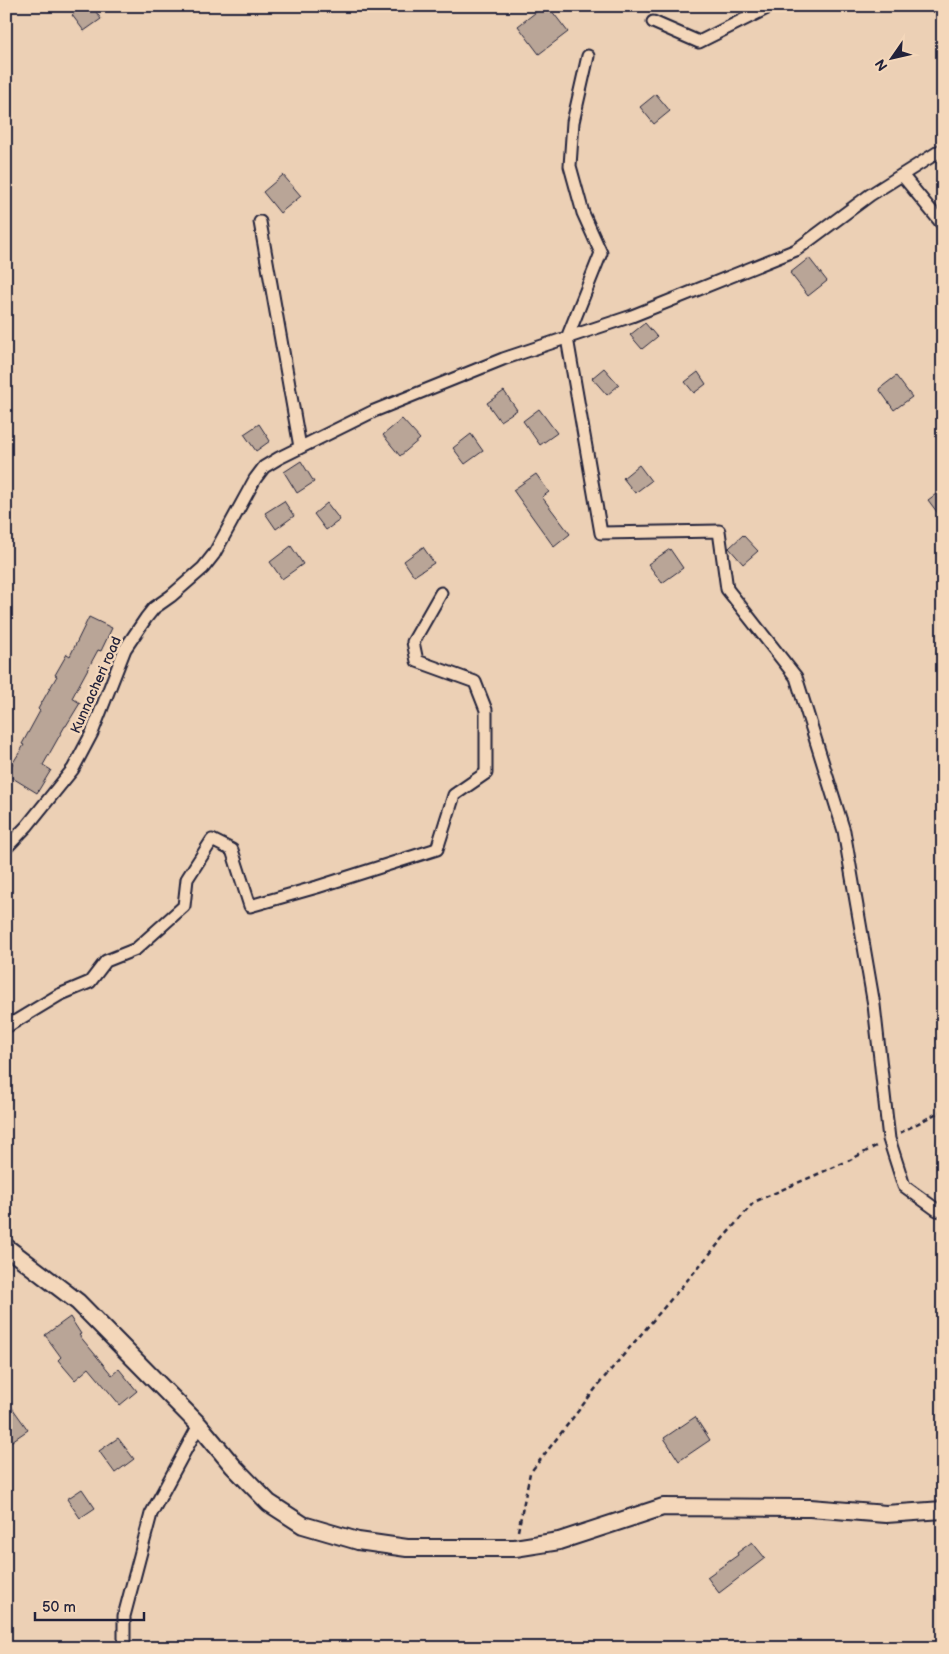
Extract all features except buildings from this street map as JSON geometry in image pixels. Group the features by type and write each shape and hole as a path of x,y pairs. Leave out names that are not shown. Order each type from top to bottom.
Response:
{"main road":[{"path":"6,1247 78,1302 199,1425 233,1466 269,1504 303,1525 358,1541 407,1548 515,1548 559,1541 663,1507 810,1508 886,1514 943,1510"}],"street":[{"path":"653,22 699,42 770,6"},
{"path":"588,56 573,122 570,166 583,213 600,253 567,338 601,533 719,531 727,589 796,676 844,831 874,1005 890,1139 904,1186 937,1210 943,1211"},
{"name":"Kunnacheri road","path":"6,848 27,826 73,769 92,732 125,649 146,618 154,608 204,568 214,554 255,479 264,468 279,458 374,411 503,359 632,316 796,250 870,195 943,149"},
{"path":"902,174 943,225"},
{"path":"260,222 300,448"},
{"path":"6,1027 59,995 90,982 106,961 136,949 184,906 187,879 212,840 232,850 250,906 317,887 437,848 454,795 486,773 486,710 475,682 417,661 412,642 441,593"},
{"path":"124,1648 124,1616 151,1514 199,1425"}],"path":[{"path":"515,1548 530,1473 603,1379 754,1202 850,1160 943,1110"}]}
